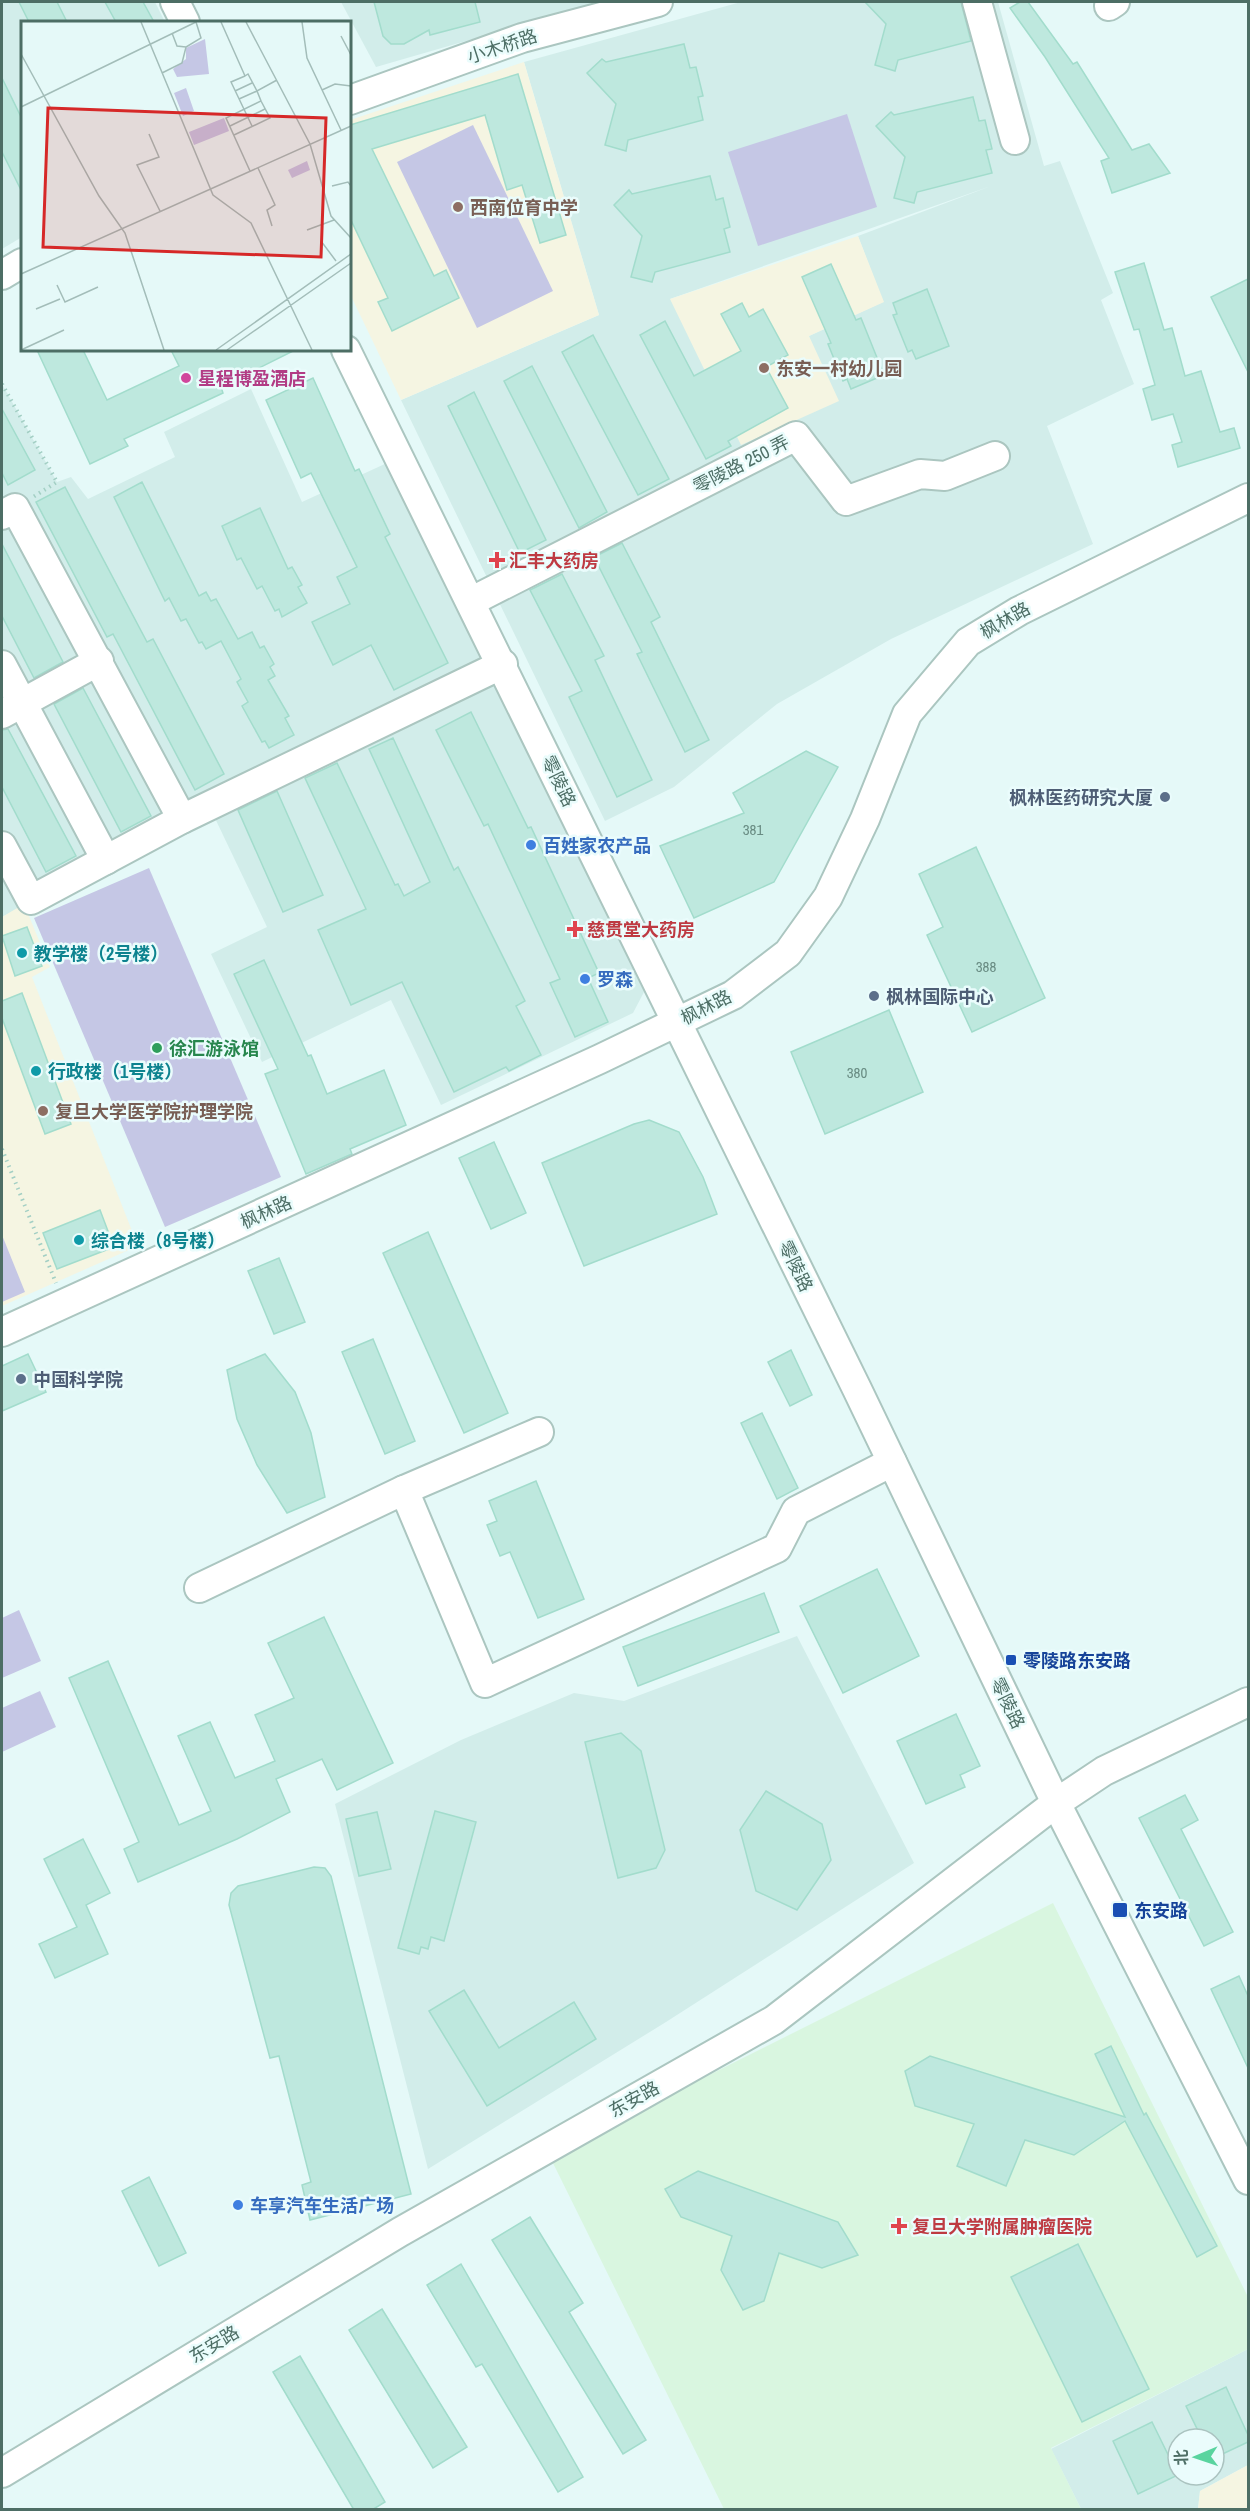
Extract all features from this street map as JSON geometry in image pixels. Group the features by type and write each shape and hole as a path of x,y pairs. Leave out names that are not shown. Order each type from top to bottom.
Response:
{"street":[{"path":"175,2 184,21"},
{"name":"小木桥路","path":"351,100 522,38 658,2"},
{"path":"977,2 1015,140"},
{"path":"2,275 21,264"},
{"name":"零陵路","path":"347,351 503,664 675,1023 892,1462 1056,1803 1248,2180"},
{"name":"零陵路 250 弄","path":"472,601 796,436 846,501 920,474 945,476 995,456"},
{"name":"枫林路","path":"2,1332 732,995 788,953 828,897 865,819 907,714 968,642 1019,611 1248,498"},
{"path":"8,512 99,661 182,819"},
{"path":"12,708 99,661"},
{"path":"2,846 31,900 182,819 503,664"},
{"path":"2,665 12,708 106,860"},
{"path":"199,1588 404,1490 539,1432"},
{"path":"404,1490 485,1683 777,1548 796,1511 892,1462"},
{"name":"东安路","path":"2,2474 400,2232 774,2020 1056,1803 1104,1771 1248,1702"}],"path":[{"path":"2,384 57,482 8,512"},
{"path":"2,1149 4,1162 64,1303"}],"shaded area":[{"path":"2,2 155,2 164,21 21,21 21,238 2,249"},
{"path":"341,2 601,2 376,67"},
{"path":"741,2 998,2 1044,166 1060,161 1113,293 1101,300 1134,384 1047,426 1093,544 891,639 777,704 674,787 605,821 401,400 599,315 524,62","holes":["991,186 858,236 883,302 809,336 670,299"]},
{"name":"西南位育中学","path":"524,62 599,315 401,400 351,296 351,120"},
{"path":"847,114 877,207 758,246 728,152"},
{"path":"473,125 553,291 477,328 397,162"},
{"name":"东安一村幼儿园","path":"858,236 884,302 809,336 839,401 741,445 670,299"},
{"path":"2,384 57,482 71,477 88,499 175,457 164,432 251,389 302,502 400,457 503,664 2,917"},
{"path":"495,677 644,992 633,1013 441,1105 391,1000 262,1062 211,954 267,927 212,812"},
{"name":"徐汇游泳馆","path":"149,868 281,1177 165,1227 34,918"},
{"name":"复旦大学医学院护理学院","path":"24,904 50,967 32,977 138,1246 2,1306 2,917"},
{"path":"2,1235 25,1292 2,1302"},
{"path":"19,1610 41,1661 2,1678 2,1618"},
{"path":"797,1636 914,1863 666,2022 428,2169 335,1804 461,1740 574,1693 624,1701"},
{"path":"40,1691 56,1727 2,1752 2,1708"},
{"name":"复旦大学附属肿瘤医院","path":"1053,1903 1248,2297 1248,2349 1051,2448 1081,2509 724,2509 549,2155"},
{"path":"1248,2349 1248,2465 1226,2477 1226,2427 1166,2427 1166,2487 1207,2487 1200,2491 1198,2509 1081,2509 1051,2449"},
{"path":"1248,2465 1248,2509 1198,2509 1200,2491 1207,2487 1226,2487 1226,2477"}],"building":[{"path":"19,2 57,2 66,21 28,21"},
{"path":"105,2 143,2 153,21 115,21"},
{"path":"374,2 475,2 480,22 430,35 429,30 404,44 391,44 383,36"},
{"path":"865,2 961,2 971,41 898,60 895,71 875,65 886,24"},
{"path":"1020,2 1028,2 1073,64 1077,62 1132,150 1149,144 1170,173 1112,193 1101,161 1109,158 1045,57 1010,8"},
{"path":"684,44 690,68 696,67 703,96 698,97 703,120 628,140 626,151 605,145 616,104 587,73 602,59 606,62"},
{"path":"518,74 566,235 540,243 522,185 507,190 485,115 372,149 434,276 446,270 459,298 392,331 378,302 388,298 351,220 351,125"},
{"path":"2,78 21,117 21,190 2,152"},
{"path":"973,97 979,121 985,120 992,149 986,150 992,173 917,192 914,203 894,198 905,157 876,126 891,112 894,115"},
{"path":"710,176 716,200 723,198 730,227 724,229 730,252 655,272 652,282 631,277 642,236 614,205 629,190 632,194"},
{"path":"1144,263 1164,330 1172,328 1185,376 1201,371 1220,432 1234,428 1240,448 1178,467 1172,445 1182,442 1173,414 1152,420 1143,389 1155,385 1139,329 1134,330 1115,272"},
{"path":"831,264 856,320 861,318 884,375 851,389 847,379 843,381 828,344 831,343 802,277"},
{"path":"1248,279 1248,372 1211,297"},
{"path":"927,289 949,346 916,359 912,350 908,352 893,315 897,314 893,303"},
{"path":"742,303 749,317 763,309 788,355 766,367 788,408 728,441 731,446 706,459 640,335 665,321 694,376 741,351 721,314"},
{"path":"593,335 669,479 638,495 562,352"},
{"path":"37,351 83,351 107,400 179,366 172,351 293,351 221,387 223,393 124,439 128,446 90,464"},
{"path":"532,366 607,512 579,528 504,381"},
{"path":"313,378 355,471 359,469 390,534 385,537 448,663 394,690 371,645 333,665 312,622 350,604 337,577 357,567 311,473 301,478 266,400"},
{"path":"474,392 546,540 520,553 448,406"},
{"path":"2,409 35,470 8,485 2,473"},
{"path":"142,482 199,596 206,592 211,601 216,599 238,639 252,632 260,648 264,646 274,664 270,667 275,676 268,680 289,716 285,718 294,735 269,748 265,741 262,742 242,706 248,702 237,682 241,679 221,641 206,649 202,642 199,643 186,619 181,621 169,598 165,601 114,497"},
{"path":"65,487 147,642 153,639 224,774 195,790 113,634 107,637 36,502"},
{"path":"260,508 288,569 292,567 302,585 298,587 307,603 282,617 279,609 275,611 262,586 257,589 241,558 237,560 222,526"},
{"path":"622,543 660,617 651,622 709,740 685,752 637,654 642,652 594,557"},
{"path":"2,544 63,662 34,678 2,616"},
{"path":"562,574 604,656 595,660 652,780 617,797 569,697 582,691 530,590"},
{"path":"83,688 151,816 121,832 54,704"},
{"path":"471,712 528,828 531,827 599,973 588,978 608,1022 575,1037 550,983 560,979 488,824 484,826 436,730"},
{"path":"8,729 76,856 46,872 2,787 2,730"},
{"path":"393,738 454,870 458,867 525,1001 516,1006 541,1055 509,1071 506,1067 454,1092 402,982 351,1005 318,930 366,909 305,778 337,763 395,885 398,884 404,896 430,882 369,749"},
{"path":"806,751 838,767 774,882 694,918 660,846 744,813 733,793"},
{"path":"277,791 323,895 283,912 238,810"},
{"path":"976,847 1045,998 972,1032 927,935 943,927 919,874"},
{"name":"教学楼（2号楼）","path":"27,927 42,966 15,976 2,936"},
{"path":"264,960 308,1056 311,1055 327,1094 384,1070 406,1125 350,1149 352,1154 306,1174 265,1074 278,1069 234,974"},
{"name":"行政楼（1号楼）","path":"22,993 71,1124 45,1134 2,1018 2,1001"},
{"path":"889,1010 923,1092 825,1134 791,1052"},
{"path":"649,1120 679,1132 703,1177 717,1214 584,1266 542,1163 634,1124"},
{"path":"494,1142 526,1213 491,1229 459,1158"},
{"name":"综合楼（8号楼）","path":"100,1210 114,1247 57,1269 43,1233"},
{"path":"428,1232 508,1413 464,1433 383,1253"},
{"path":"279,1258 305,1322 274,1334 248,1271"},
{"path":"373,1339 415,1441 385,1454 342,1352"},
{"path":"791,1350 812,1395 790,1406 768,1362"},
{"name":"中国科学院","path":"28,1354 46,1392 2,1411 2,1366"},
{"path":"265,1354 295,1392 311,1433 325,1497 287,1513 257,1465 237,1419 227,1370"},
{"path":"762,1413 798,1488 777,1499 741,1423"},
{"path":"536,1481 584,1599 538,1618 510,1552 500,1556 487,1525 497,1521 489,1501"},
{"path":"877,1569 919,1656 843,1693 800,1606"},
{"path":"764,1593 779,1632 638,1686 623,1647"},
{"path":"324,1617 393,1763 337,1790 322,1759 276,1779 290,1812 237,1839 138,1882 124,1849 139,1842 69,1678 108,1661 179,1825 211,1811 178,1736 210,1722 235,1778 275,1761 255,1715 294,1698 268,1643"},
{"path":"956,1714 980,1766 960,1775 965,1787 926,1804 897,1741"},
{"path":"621,1733 641,1751 665,1850 656,1868 618,1878 585,1742"},
{"path":"766,1791 822,1824 831,1860 797,1910 756,1891 740,1830"},
{"path":"1185,1795 1198,1820 1181,1829 1233,1932 1204,1946 1139,1818"},
{"path":"435,1811 476,1822 444,1941 431,1937 428,1949 421,1947 419,1954 398,1948"},
{"path":"377,1812 391,1869 359,1876 346,1819"},
{"path":"83,1839 110,1893 86,1905 108,1954 55,1978 39,1944 77,1927 44,1859"},
{"path":"314,1867 325,1868 331,1876 411,2194 310,2220 302,2185 311,2182 279,2056 270,2058 229,1905 231,1893 238,1886"},
{"path":"1239,1976 1248,1996 1248,2068 1211,1989"},
{"path":"464,1990 499,2048 574,2002 596,2039 487,2106 429,2011"},
{"path":"1111,2046 1144,2115 1146,2113 1217,2246 1197,2257 1125,2121 1074,2155 1025,2140 1006,2186 957,2166 974,2124 915,2106 905,2071 930,2056 1125,2117 1095,2054"},
{"path":"698,2171 838,2222 858,2255 822,2268 779,2253 764,2301 743,2310 721,2270 732,2236 681,2217 665,2189"},
{"path":"149,2177 186,2253 159,2266 122,2191"},
{"path":"530,2217 583,2303 569,2312 646,2440 623,2454 492,2240"},
{"path":"1078,2244 1149,2389 1082,2422 1011,2277"},
{"path":"461,2264 583,2477 558,2492 482,2364 476,2367 427,2285"},
{"path":"382,2309 467,2447 433,2468 349,2330"},
{"path":"300,2356 385,2502 372,2510 354,2510 273,2372"},
{"path":"1226,2387 1248,2435 1248,2442 1226,2452 1226,2427 1196,2427 1186,2406"},
{"path":"1152,2422 1166,2451 1166,2481 1138,2494 1113,2441"}],"place":[{"name":"西南位育中学","path":"458,207"},
{"name":"东安一村幼儿园","path":"764,368"},
{"name":"星程博盈酒店","path":"186,378"},
{"name":"汇丰大药房","path":"497,560"},
{"name":"枫林医药研究大厦","path":"1165,797"},
{"name":"百姓家农产品","path":"531,845"},
{"name":"慈贯堂大药房","path":"575,929"},
{"name":"教学楼（2号楼）","path":"22,953"},
{"name":"罗森","path":"585,979"},
{"name":"枫林国际中心","path":"874,996"},
{"name":"徐汇游泳馆","path":"157,1048"},
{"name":"行政楼（1号楼）","path":"36,1071"},
{"name":"复旦大学医学院护理学院","path":"43,1111"},
{"name":"综合楼（8号楼）","path":"79,1240"},
{"name":"中国科学院","path":"21,1379"},
{"name":"零陵路东安路","path":"1011,1660"},
{"name":"东安路","path":"1120,1910"},
{"name":"车享汽车生活广场","path":"238,2205"},
{"name":"复旦大学附属肿瘤医院","path":"899,2226"}]}
